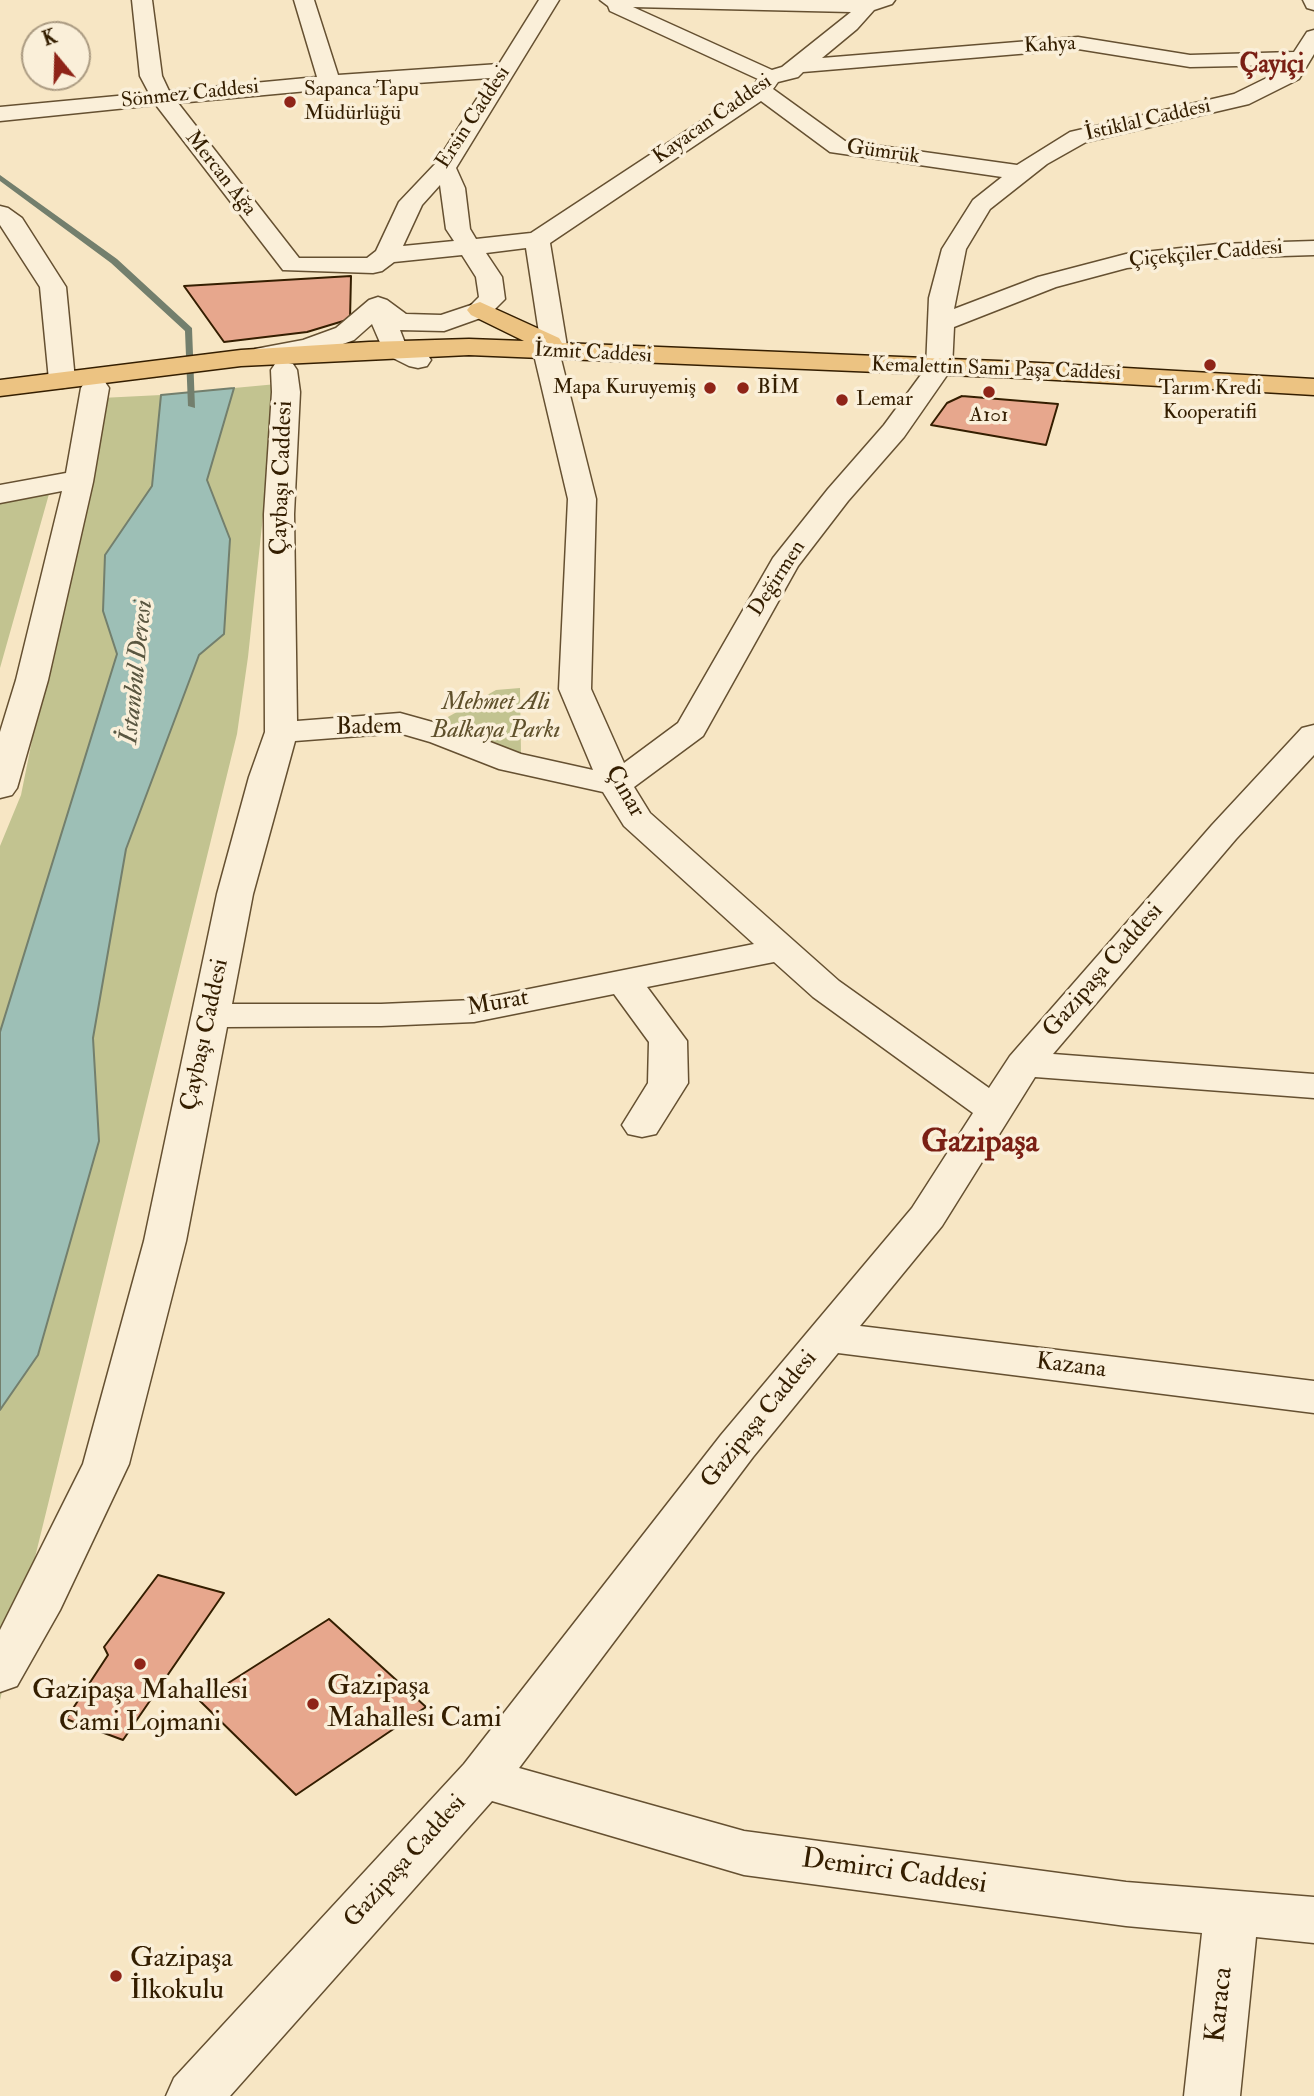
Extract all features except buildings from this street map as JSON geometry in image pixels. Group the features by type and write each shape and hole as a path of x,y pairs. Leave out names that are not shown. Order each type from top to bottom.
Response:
{"main road":[{"path":"480,310 551,352 590,354"},
{"path":"465,353 472,335 483,325 480,310"},
{"name":"İzmit Caddesi","path":"0,388 62,380 133,377 394,348 465,353 677,358"},
{"name":"İzmit Caddesi","path":"244,365 284,370 418,360 465,353 551,352 677,358"},
{"name":"Kemalettin Sami Paşa Caddesi","path":"677,358 1023,370 1314,387"},
{"name":"İzmit Caddesi","path":"0,401 94,388 133,377"}],"street":[{"name":"Mercan Ağa","path":"142,0 151,76 162,98 292,265 380,260"},
{"path":"304,0 329,82"},
{"name":"Ersin Caddesi","path":"380,260 411,202 444,168 549,0"},
{"name":"Gümrük","path":"603,0 766,84 838,147 1023,173"},
{"path":"610,0 870,2"},
{"name":"Kayacan Caddesi","path":"469,248 537,240 766,84 790,72 850,25 870,2"},
{"name":"Kahya","path":"798,66 1078,43 1190,61 1310,43"},
{"name":"İstiklal Caddesi","path":"939,368 942,298 954,248 981,205 1077,137 1241,99 1291,75 1310,43"},
{"name":"Sönmez Caddesi","path":"4,114 329,82 506,70"},
{"path":"378,305 400,322 444,323 480,310 492,299 489,277 458,229 453,188 444,168"},
{"path":"0,213 13,223 53,287 62,380"},
{"path":"537,240 551,352"},
{"path":"418,360 394,348 373,291 380,260 409,251 469,248"},
{"name":"Çiçekçiler Caddesi","path":"941,323 1047,282 1126,261 1218,251 1314,248"},
{"path":"244,365 345,334 378,305"},
{"name":"Çınar","path":"551,352 582,499 575,689 616,785 636,819 826,989 993,1110"},
{"name":"Değirmen","path":"616,785 691,729 784,564 894,430 939,368"},
{"name":"Çaybaşı Caddesi","path":"0,1673 36,1610 106,1464 165,1241 235,894 266,777 281,733 279,514 286,392 284,370"},
{"path":"0,788 33,680 38,646 79,479 94,388"},
{"path":"0,494 79,479"},
{"name":"Badem","path":"281,733 400,723 442,735 511,762 616,785"},
{"name":"Gazipaşa Caddesi","path":"194,2096 482,1778 737,1446 928,1217 1024,1063 1224,832 1314,735"},
{"name":"Murat","path":"211,1016 381,1015 474,1011 782,949"},
{"path":"624,982 668,1041 668,1083 642,1125"},
{"path":"1024,1063 1314,1086"},
{"name":"Kazana","path":"828,1337 1314,1397"},
{"name":"Demirci Caddesi","path":"482,1778 744,1853 1126,1905 1314,1920"},
{"name":"Karaca","path":"1212,2096 1231,1914"}],"green space":[{"path":"277,384 248,657 237,734 0,1700 0,1410 38,1354 99,1141 93,1038 126,849 199,655 224,634 230,539 207,480 234,388"},
{"path":"161,395 152,486 105,554 103,611 117,654 0,1032 0,846 21,795 101,398"},
{"path":"49,494 0,668 0,503"},
{"name":"Mehmet Ali Balkaya Parkı","path":"520,688 521,754 439,722 496,690"}],"water":[{"path":"234,388 207,480 230,539 224,634 199,655 126,849 93,1038 99,1141 38,1355 0,1410 0,1032 117,654 103,611 105,555 152,486 161,395"}],"waterway":[{"name":"İstanbul Deresi","path":"0,177 114,261 189,330 192,406"}],"place":[{"name":"Sapanca Tapu Müdürlüğü","path":"290,102"},
{"name":"Tarım Kredi Kooperatifi","path":"1210,365"},
{"name":"Mapa Kuruyemiş","path":"710,388"},
{"name":"BİM","path":"743,388"},
{"name":"A101","path":"989,392"},
{"name":"Lemar","path":"842,400"},
{"name":"Gazipaşa Mahallesi Cami Lojmani","path":"140,1664"},
{"name":"Gazipaşa Mahallesi Cami","path":"313,1704"},
{"name":"Gazipaşa İlkokulu","path":"116,1976"}],"district":[{"name":"Çayiçi","path":"1272,66"},
{"name":"Gazipaşa","path":"980,1144"}]}
